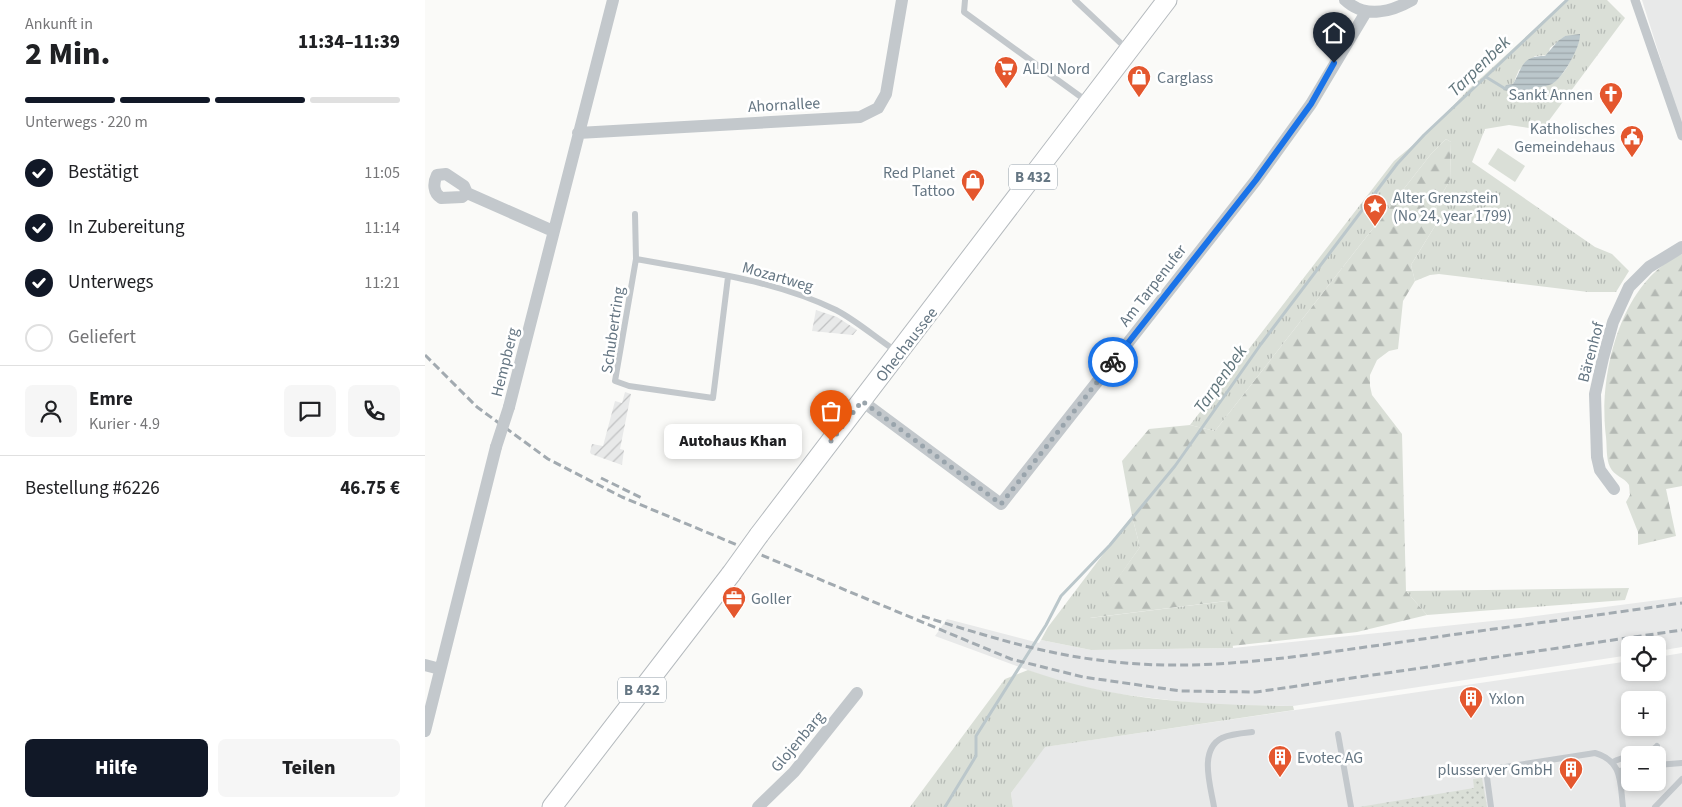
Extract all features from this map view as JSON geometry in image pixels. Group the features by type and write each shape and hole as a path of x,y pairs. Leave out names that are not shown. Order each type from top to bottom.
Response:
{"main road":[{"name":"Ohechaussee","path":"552,807 1167,0"}],"street":[{"name":"Hempberg","path":"425,731 496,446 509,407 613,0"},
{"name":"Ahornallee","path":"578,133 860,117 878,108 886,94 902,0"},
{"path":"1345,0 1352,6 1366,12 1393,9 1413,0"},
{"path":"1635,0 1682,136"},
{"name":"Am Tarpenufer","path":"862,401 1001,504 1256,180 1311,104 1366,12"},
{"path":"467,193 553,231"},
{"name":"Bärenhof","path":"1615,489 1600,470 1597,457 1595,394 1613,322 1629,287 1649,267 1682,248"},
{"path":"425,665 441,669"},
{"name":"Glojenbarg","path":"758,807 794,772 857,693"}],"lane":[{"path":"965,0 963,12 1089,103"},
{"path":"1075,0 1129,51"},
{"name":"Schubertring","path":"635,214 636,259 615,381 629,386 713,398 728,277"},
{"name":"Mozartweg","path":"636,259 728,277 815,301 838,311 899,353"},
{"path":"1214,807 1208,767 1213,746 1224,737 1252,732"},
{"path":"1338,734 1351,807"},
{"path":"1491,807 1486,770 1595,753 1605,756 1613,762 1618,771 1623,807"},
{"path":"1613,762 1621,757"},
{"path":"1666,764 1682,763"},
{"path":"1655,807 1682,779"}],"shaded area":[{"path":"1642,0 1682,0 1682,127"},
{"path":"1580,34 1578,46 1571,61 1552,84 1522,93 1503,90 1506,85 1513,84 1527,60 1545,56 1565,36"},
{"path":"816,310 837,317 857,330 853,335 812,331"},
{"path":"625,392 631,394 620,449 624,450 622,465 590,452 592,444 603,446 615,401 622,403"},
{"path":"1682,597 1682,647 1666,650 1666,636 1621,636 1621,656 1293,706 1210,705 1119,694 1063,683 935,636 947,619 1039,643 1041,640 1091,650 1233,648 1521,618"},
{"path":"1682,653 1682,807 1013,807 1011,793 1044,747 1621,662 1621,681 1666,681 1666,656"}],"green space":[{"path":"1566,0 1607,0 1625,18 1542,130 1509,125 1485,129 1472,162 1595,247 1612,254 1629,271 1616,292 1588,292 1439,274 1430,275 1415,281 1411,265 1438,221 1436,205 1450,180 1451,142 1446,139 1431,154 1215,431 1190,425 1394,161 1425,135 1470,88","holes":["1565,36 1577,44 1567,68 1554,82 1522,93 1506,85 1513,84 1519,70 1535,56 1548,55 1550,48"]},
{"path":"1446,139 1451,142 1450,180 1436,205 1438,221 1411,265 1415,281 1403,301 1398,349 1389,351 1377,360 1370,375 1372,395 1402,434 1406,591 1427,615 1357,632 1231,646 1226,601 1089,618 1140,547 1122,461 1149,429 1190,425 1215,431 1431,154"},
{"path":"1498,148 1525,166 1515,182 1488,164"},
{"path":"1682,254 1682,486 1666,489 1676,536 1638,545 1638,532 1626,502 1630,495 1629,485 1616,475 1610,467 1608,460 1604,413 1610,359 1618,333 1629,308 1643,285 1661,267"},
{"path":"1132,516 1140,547 1090,618 1227,601 1233,648 1091,650 1041,640 1048,627"},
{"path":"1629,588 1625,600 1427,615 1406,591"},
{"path":"1028,670 1093,689 1126,695 1193,702 1293,706 1294,710 1045,747 1011,793 1013,807 910,807 1005,679"},
{"path":"1482,778 1487,807 1359,807 1474,788 1473,779"}],"waterway":[{"name":"Tarpenbek","path":"945,807 976,756 976,736 1046,625 1061,596 1110,545 1175,466 1261,344 1397,164 1424,135 1567,0"},
{"path":"1486,77 1504,88"}],"railway":[{"path":"425,355 477,407 548,459 622,497 1011,659 1083,677 1181,691 1256,692 1682,630"},
{"path":"601,478 644,499"},
{"path":"922,616 990,637 1059,654 1106,661 1179,665 1287,658 1682,603"}],"way so far":[{"path":"831,441 862,401 1001,504 1113,362"}],"place":[{"name":"ALDI Nord","path":"1006,89"},
{"name":"Carglass","path":"1139,98"},
{"name":"Sankt Annen","path":"1611,115"},
{"name":"Katholisches Gemeindehaus","path":"1632,158"},
{"name":"Red Planet Tattoo","path":"973,202"},
{"name":"Alter Grenzstein (No 24, year 1799)","path":"1375,227"},
{"name":"Autohaus Khan","path":"831,441"},
{"name":"Goller","path":"734,619"},
{"name":"Yxlon","path":"1471,719"},
{"name":"Evotec AG","path":"1280,778"},
{"name":"plusserver GmbH","path":"1571,790"}],"route":[{"path":"1113,362 1256,180 1311,104 1334,63"}]}
